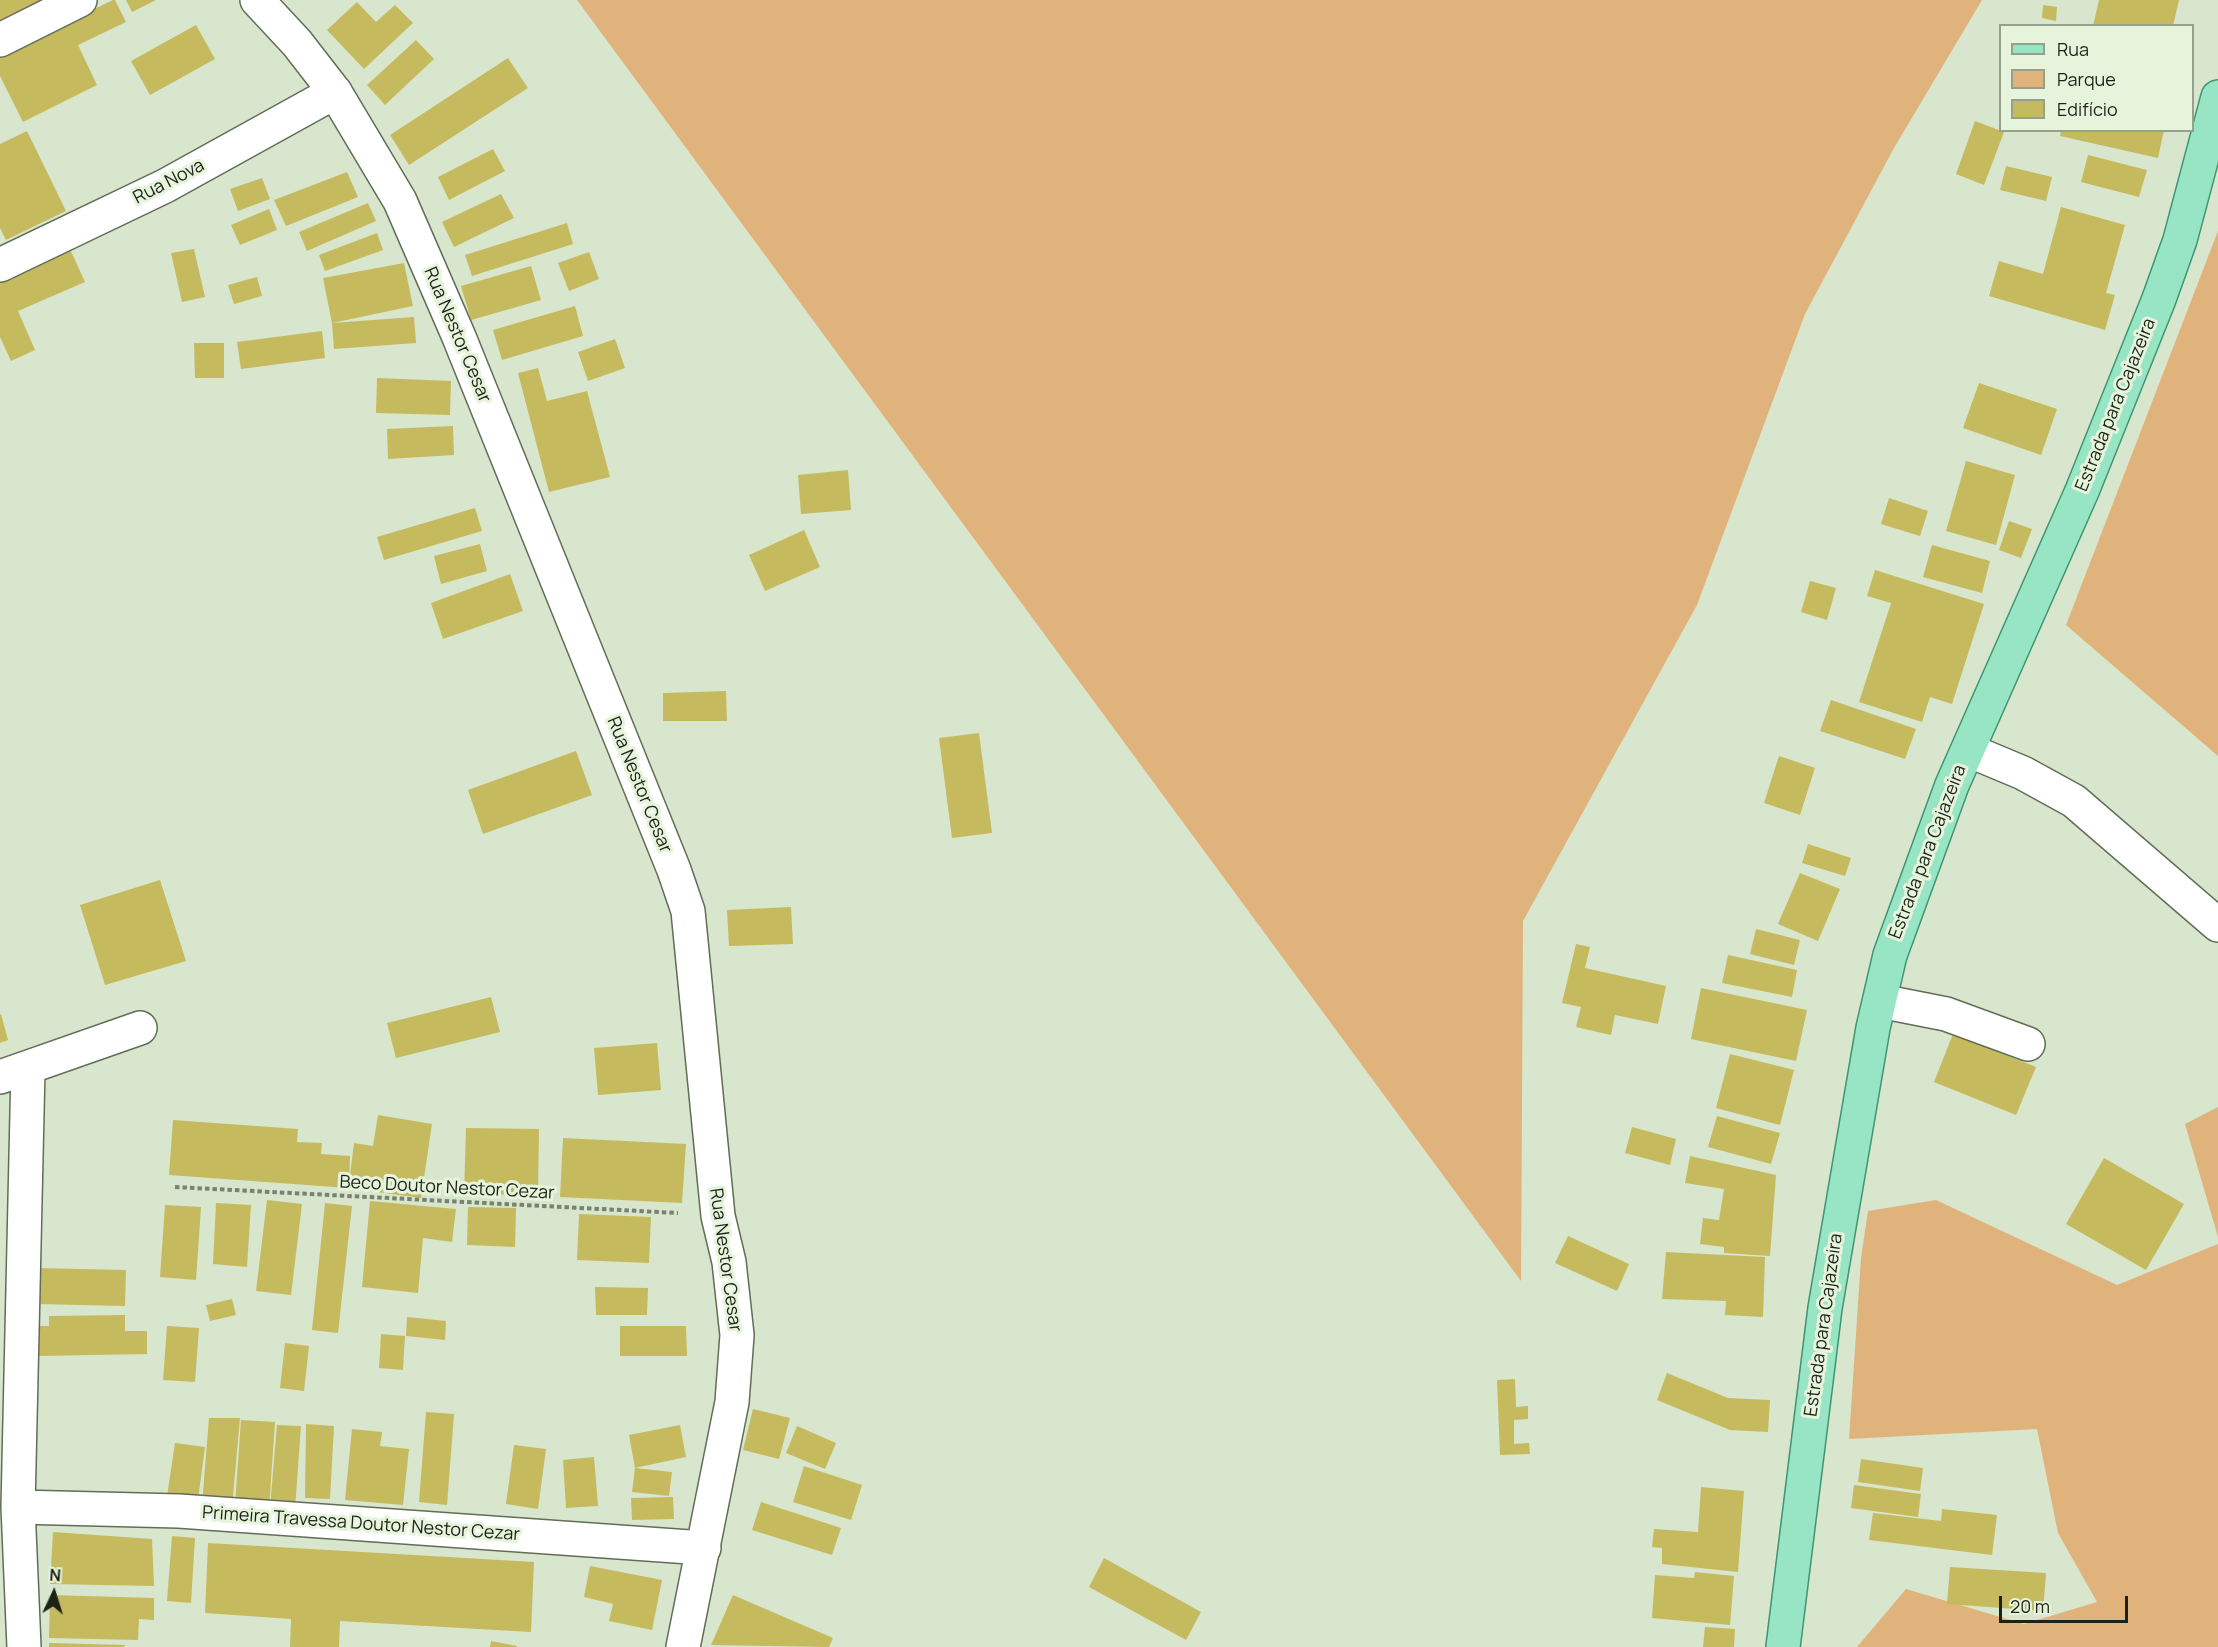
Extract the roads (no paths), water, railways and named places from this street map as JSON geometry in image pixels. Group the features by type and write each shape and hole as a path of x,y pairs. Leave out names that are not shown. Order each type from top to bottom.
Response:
{"main road":[{"name":"Estrada para Cajazeira","path":"1784,1647 1825,1308 1850,1157 1890,955 1952,785 2082,491 2159,299 2180,240 2218,97"}],"street":[{"path":"0,40 80,0"},
{"name":"Rua Nestor Cesar","path":"257,0 297,43 335,92 400,201 450,316 674,870 687,911 718,1216 729,1262 737,1335 732,1402 683,1647"},
{"name":"Rua Nova","path":"0,265 165,186 335,92"},
{"path":"1968,750 2023,773 2074,801 2218,925"},
{"path":"1880,1001 1946,1014 2028,1044"},
{"path":"24,1647 18,1507 14,1073 140,1028"},
{"name":"Primeira Travessa Doutor Nestor Cezar","path":"18,1507 179,1511 704,1548"}]}
